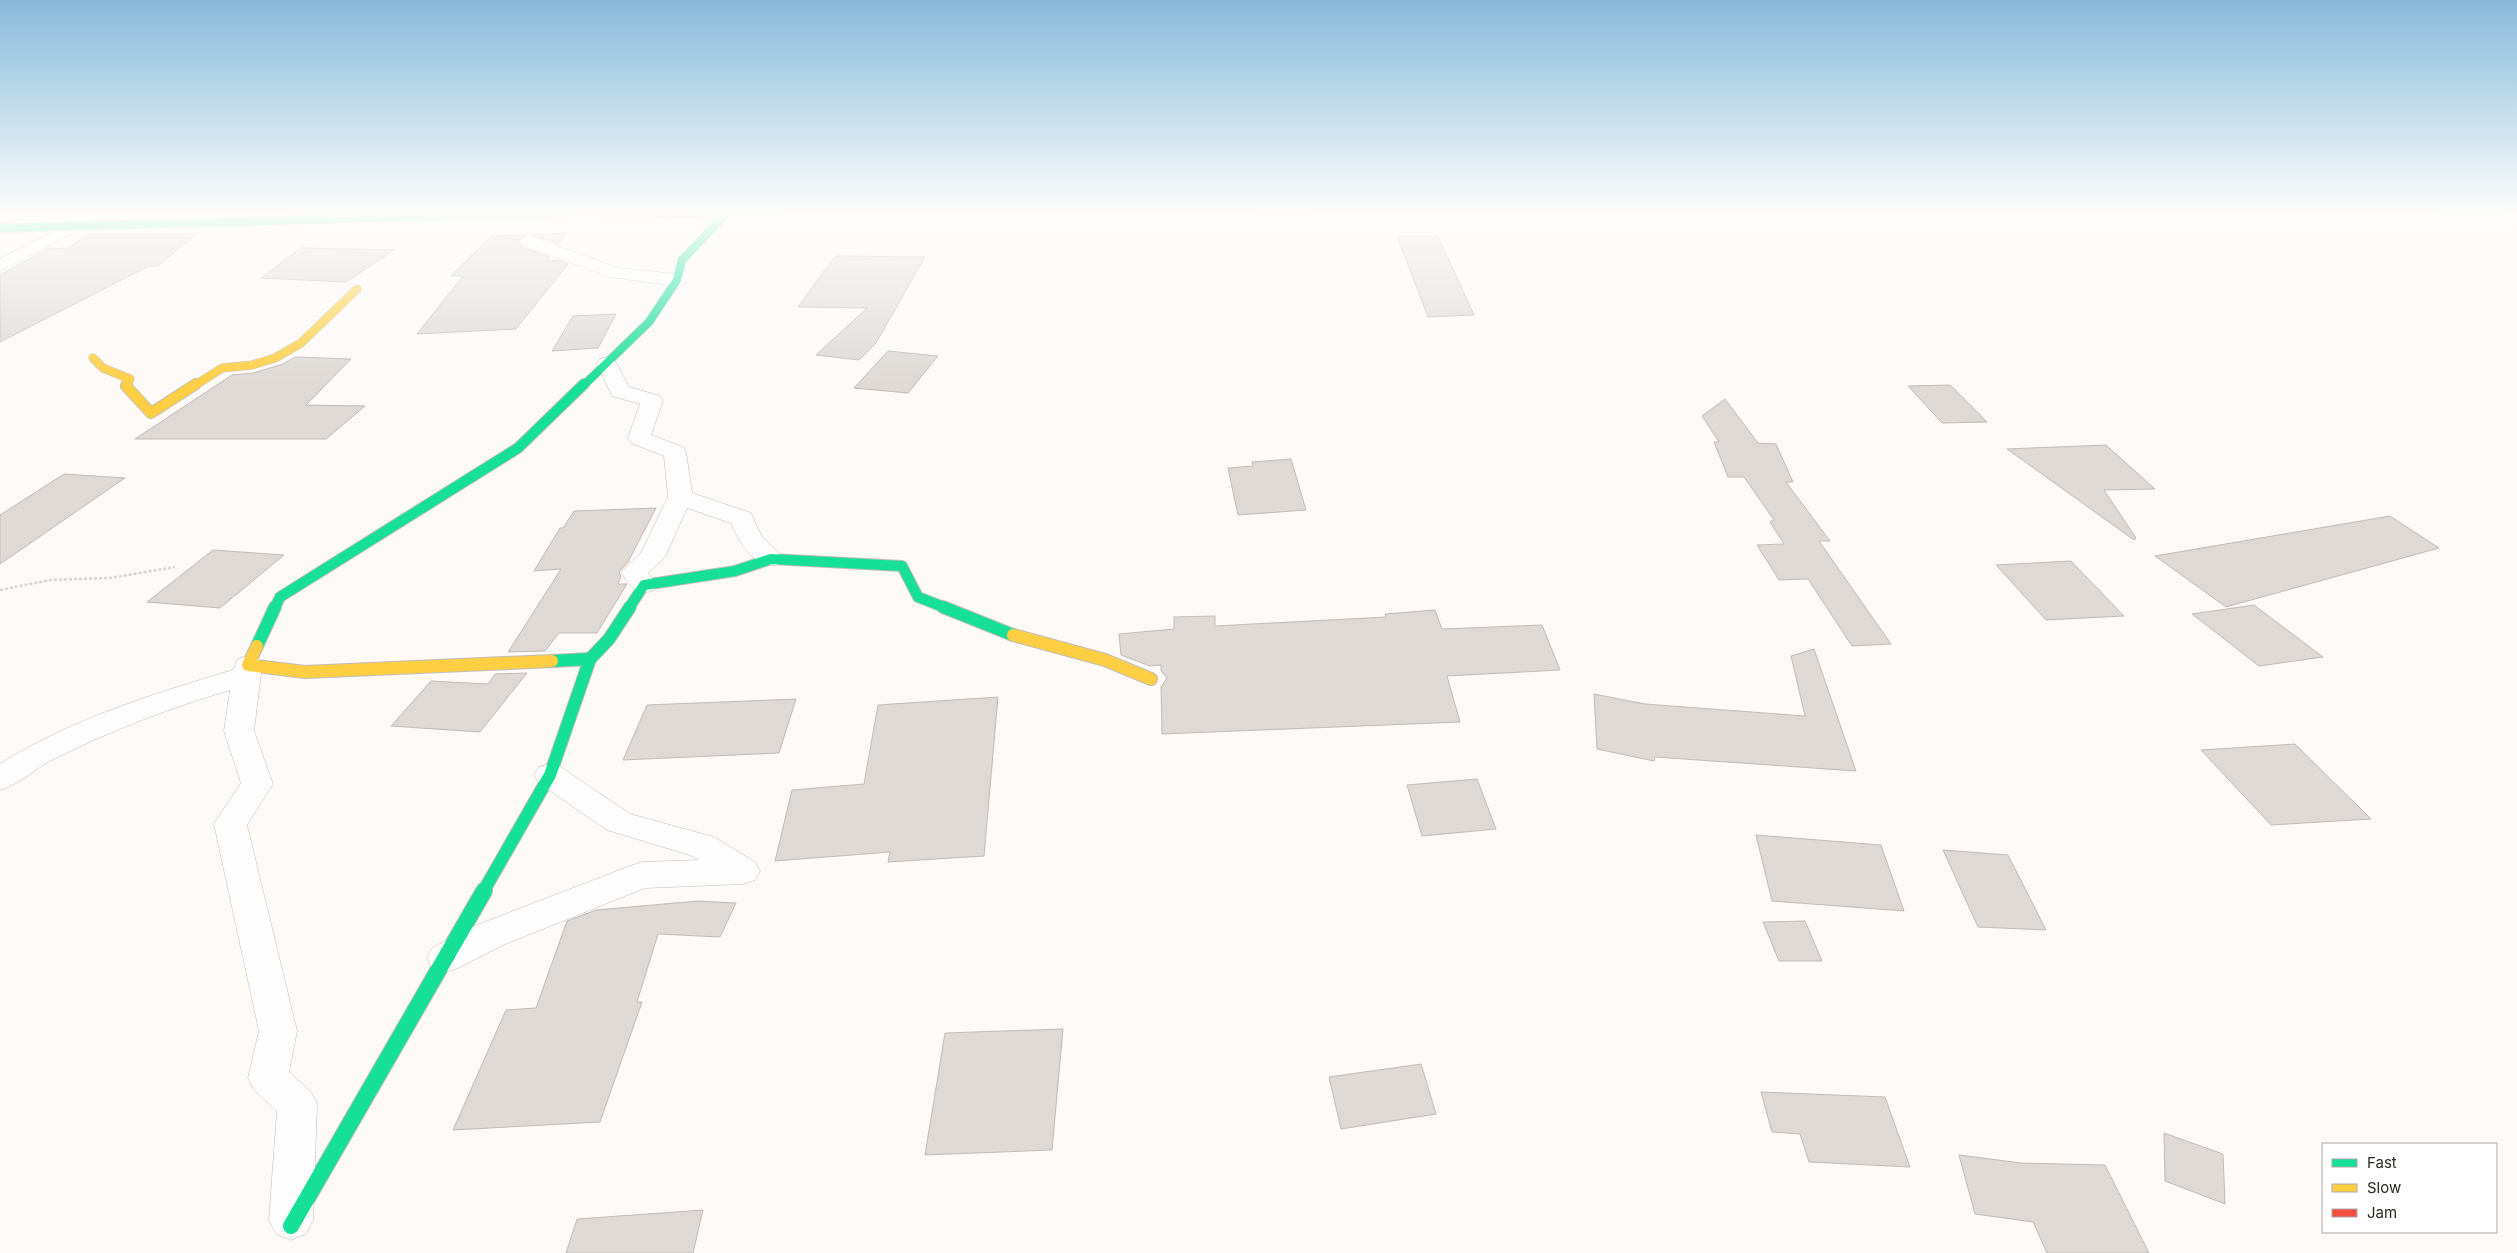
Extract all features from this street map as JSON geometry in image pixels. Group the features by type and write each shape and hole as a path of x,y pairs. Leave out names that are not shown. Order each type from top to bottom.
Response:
{"street":[{"path":"607,269 616,273 677,280"},
{"path":"291,1226 297,1104 268,1078 278,1031 230,824 257,784 239,731 247,671 280,597 518,448 649,322 677,280 680,269"},
{"path":"93,358 104,368 130,379 126,386 151,413 222,368 252,365 275,358 292,348 335,312 357,290"},
{"path":"607,363 620,391 652,400 639,438 675,452 680,497 652,557 634,572 644,586"},
{"path":"680,497 742,518 750,538 771,559"},
{"path":"291,1226 550,775 590,659 610,639 644,586 735,571 771,559 902,566 918,597 1023,639 1105,660 1151,679"},
{"path":"0,779 43,751 161,702 247,671 306,672 590,659"},
{"path":"445,958 490,935 642,875 743,871 702,846 619,822 550,775"}],"path":[{"path":"0,590 50,580 110,578 176,566"}],"building":[{"path":"10,269 142,269 0,342 0,275"},
{"path":"272,269 365,269 346,282 261,278"},
{"path":"458,269 564,269 516,329 417,334 463,276 451,276"},
{"path":"825,269 918,269 876,343 859,360 816,355 867,308 798,307"},
{"path":"1410,269 1453,269 1474,315 1428,317"},
{"path":"616,314 598,348 552,351 573,316"},
{"path":"888,351 938,356 908,393 854,388"},
{"path":"295,357 351,359 306,405 365,406 326,439 135,439 232,375 253,373 283,364"},
{"path":"1950,385 1987,422 1942,423 1908,386"},
{"path":"1725,399 1758,443 1776,444 1793,482 1786,482 1830,541 1819,541 1891,644 1852,646 1808,579 1779,580 1757,545 1784,544 1770,522 1774,520 1744,477 1728,477 1714,442 1719,442 1702,416"},
{"path":"2106,445 2155,489 2104,490 2136,538 2134,540 2007,449"},
{"path":"1291,459 1306,510 1238,515 1228,468 1253,466 1252,462"},
{"path":"64,474 125,478 0,564 0,515"},
{"path":"656,508 628,562 619,572 621,576 618,584 627,584 597,633 559,633 545,651 508,652 561,569 534,571 560,528 563,528 574,511"},
{"path":"2390,516 2439,548 2226,607 2155,556"},
{"path":"213,550 284,555 220,608 147,602"},
{"path":"2071,561 2124,616 2046,620 1996,565"},
{"path":"2254,605 2323,657 2259,666 2192,614"},
{"path":"1435,610 1442,629 1542,625 1560,670 1447,676 1460,722 1162,734 1161,687 1167,678 1161,671 1161,665 1150,666 1121,655 1119,634 1174,629 1174,617 1215,616 1215,626 1386,617 1385,614"},
{"path":"1814,649 1856,771 1655,757 1654,761 1597,749 1594,694 1645,704 1805,716 1791,656"},
{"path":"527,673 480,732 391,726 431,681 488,684 495,674"},
{"path":"998,697 984,856 888,862 890,852 775,861 792,790 864,784 878,705"},
{"path":"796,699 779,753 623,760 647,705"},
{"path":"2295,744 2371,819 2271,825 2201,750"},
{"path":"1477,779 1496,829 1422,836 1407,785"},
{"path":"1756,835 1881,845 1904,911 1772,901"},
{"path":"1943,850 2008,855 2046,930 1978,927"},
{"path":"698,901 736,903 720,937 658,934 637,1002 642,1002 600,1122 453,1130 506,1010 536,1008 567,921 596,910"},
{"path":"1805,921 1822,961 1779,961 1763,922"},
{"path":"1063,1029 1052,1150 925,1155 945,1033"},
{"path":"1421,1064 1436,1114 1341,1129 1329,1077"},
{"path":"1761,1092 1885,1097 1910,1167 1809,1162 1800,1134 1772,1132"},
{"path":"2164,1133 2223,1154 2225,1204 2165,1181"},
{"path":"1959,1155 2021,1163 2105,1165 2149,1253 2047,1253 2033,1222 1975,1214"},
{"path":"703,1210 693,1253 566,1253 577,1219"}],"traffic: fast":[{"path":"257,646 280,597 518,448 649,322 677,280 680,269"},
{"path":"590,659 609,639 644,585 735,571 771,559 902,566 918,597 1013,635"},
{"path":"291,1226 550,775 590,659 552,661"}],"traffic: slow":[{"path":"93,358 103,368 130,379 126,386 151,413 222,368 252,365 275,358 301,343 357,289"},
{"path":"1013,635 1105,660 1151,679"},
{"path":"257,646 248,665 305,672 552,661"}]}
